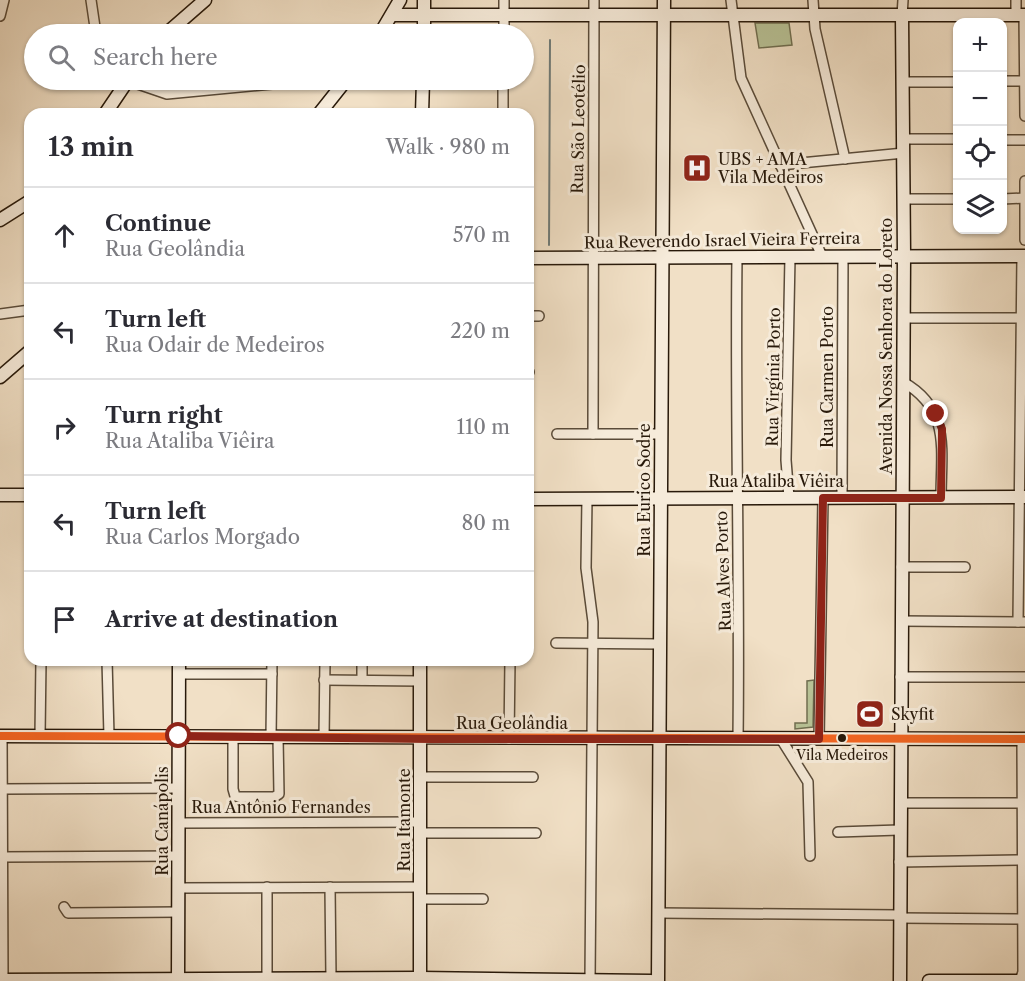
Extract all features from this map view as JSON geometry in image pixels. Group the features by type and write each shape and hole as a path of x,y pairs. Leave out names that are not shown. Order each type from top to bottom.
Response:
{"street":[{"path":"0,16 4,0"},
{"path":"91,0 95,24"},
{"path":"177,24 205,0"},
{"path":"387,24 400,0"},
{"path":"393,15 401,9 406,0"},
{"path":"424,0 424,24"},
{"path":"504,0 504,24"},
{"name":"Rua São Leotélio","path":"593,434 591,258 594,0"},
{"name":"Rua Eurico Sodre","path":"658,981 664,0"},
{"path":"731,0 741,78 822,256"},
{"path":"813,0 814,16 845,159"},
{"name":"Avenida Nossa Senhora do Loreto","path":"900,981 899,830 904,318 903,0"},
{"path":"1016,0 1022,15 1025,117"},
{"path":"393,15 733,13 814,16 1022,15"},
{"path":"1007,81 1025,81"},
{"path":"903,82 953,82"},
{"path":"109,108 121,90"},
{"path":"156,90 167,94 209,90"},
{"path":"324,108 337,90"},
{"path":"422,108 423,90"},
{"path":"503,90 503,108"},
{"path":"904,139 953,139"},
{"path":"1007,140 1025,140"},
{"path":"780,165 904,153"},
{"path":"1025,181 1025,240"},
{"path":"903,198 953,199"},
{"path":"1007,198 1025,198"},
{"path":"0,220 24,205"},
{"name":"Rua Virgínia Porto","path":"789,498 786,460 790,256"},
{"name":"Rua Carmen Porto","path":"842,497 843,256"},
{"path":"901,621 1021,622 1023,256"},
{"name":"Rua Reverendo Israel Vieira Ferreira","path":"534,258 1023,256"},
{"name":"Rua Alves Porto","path":"737,257 736,499 740,620 738,739"},
{"path":"0,314 24,311"},
{"path":"534,316 539,316"},
{"path":"904,318 1021,318"},
{"path":"0,377 24,356"},
{"path":"903,382 925,398 940,423 941,498"},
{"path":"557,434 661,434"},
{"path":"0,495 24,495"},
{"name":"Rua Ataliba Viêira","path":"534,499 1022,497"},
{"path":"587,498 586,568 593,622 592,739 596,980"},
{"path":"819,739 823,498"},
{"path":"901,567 965,567"},
{"path":"556,643 659,645"},
{"path":"40,736 41,666"},
{"path":"107,666 108,736"},
{"name":"Rua Canápolis","path":"178,980 179,666"},
{"path":"232,737 233,793 239,797 274,797 279,794 274,737 272,666"},
{"path":"324,666 324,738"},
{"path":"362,666 362,680"},
{"name":"Rua Itamonte","path":"420,666 420,979"},
{"path":"509,740 510,666"},
{"path":"179,674 272,674"},
{"path":"900,677 1025,677"},
{"path":"324,680 420,681"},
{"path":"1,736 3,789 1,980 331,978 651,981"},
{"name":"Rua Geolândia","path":"1,736 509,740 1024,739"},
{"path":"781,739 808,782 810,856"},
{"path":"1020,981 1024,739"},
{"path":"420,777 533,777"},
{"path":"3,789 179,788"},
{"path":"900,803 1022,803"},
{"name":"Rua Antônio Fernandes","path":"179,823 420,827 536,833"},
{"path":"838,832 899,830"},
{"path":"2,857 179,856"},
{"path":"899,862 1022,860"},
{"path":"267,887 267,979"},
{"path":"330,887 331,978"},
{"path":"179,888 330,887 483,899"},
{"path":"64,907 68,913 179,912"},
{"path":"658,913 1022,919"},
{"path":"929,981 1025,981"}],"green space":[{"path":"755,23 789,23 792,45 759,48"},
{"path":"814,680 813,727 795,729 795,723 807,723 807,681"}],"waterway":[{"path":"549,245 550,40"}],"transit line":[{"path":"0,736 1025,739"}],"place":[{"name":"UBS + AMA Vila Medeiros","path":"697,168"},
{"name":"Skyfit","path":"870,714"},
{"name":"Vila Medeiros","path":"842,738"}],"route":[{"path":"179,736 431,739 819,739 823,498 941,498 942,429 936,414"}]}
